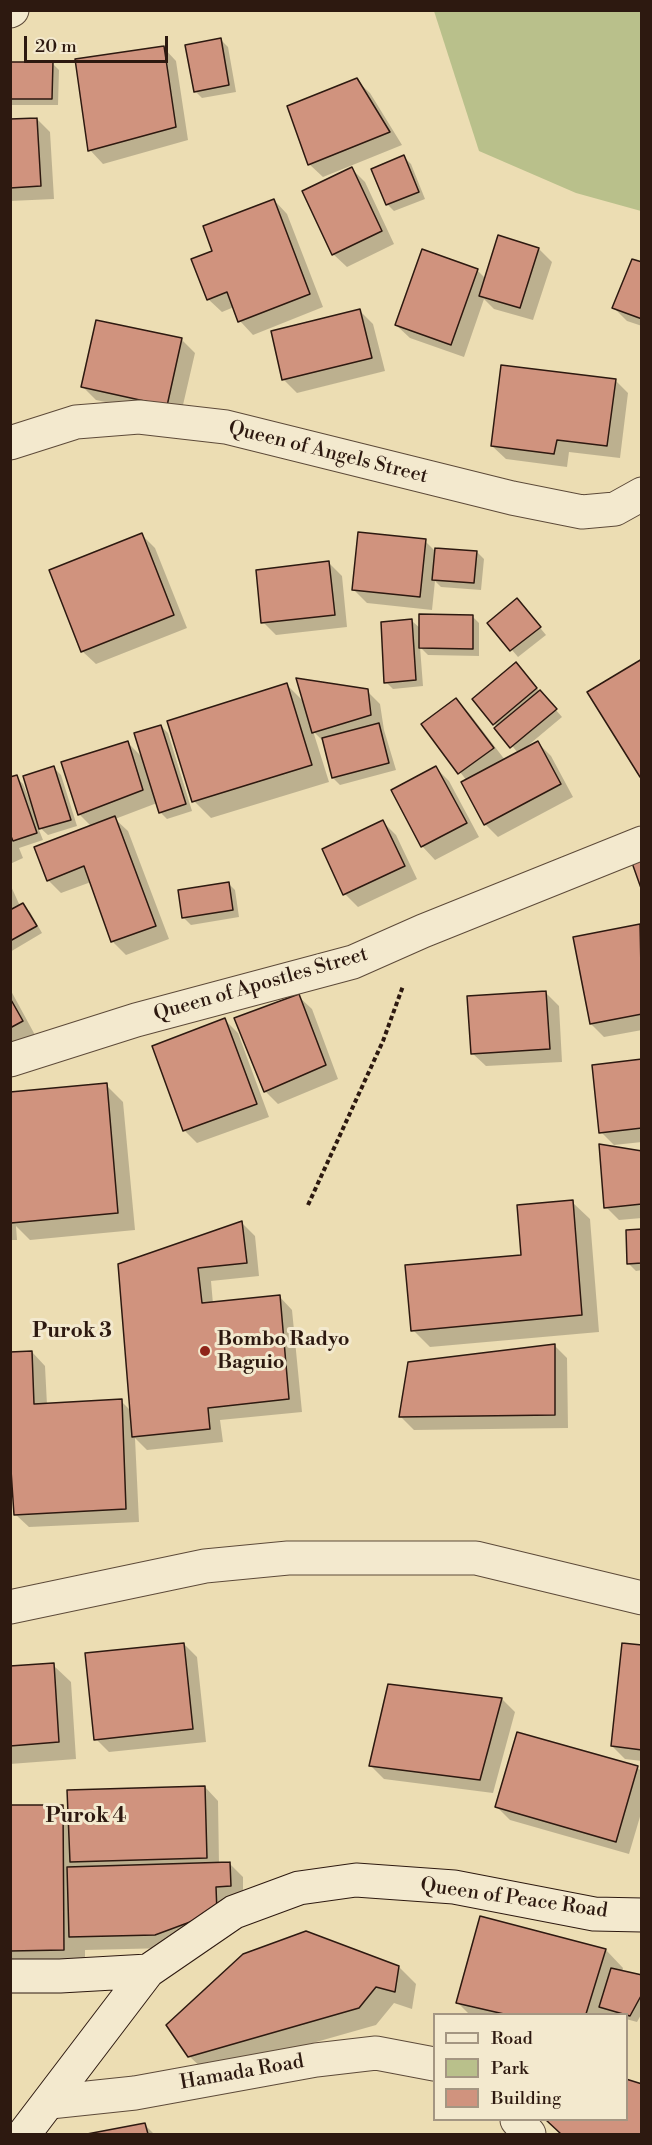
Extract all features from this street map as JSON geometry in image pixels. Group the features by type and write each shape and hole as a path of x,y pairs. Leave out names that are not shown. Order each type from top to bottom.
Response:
{"street":[{"name":"Queen of Angels Street","path":"10,443 76,422 139,417 226,427 512,498 582,512 615,509 642,494"},
{"name":"Queen of Apostles Street","path":"10,1060 136,1020 353,962 642,843"},
{"path":"10,1607 205,1566 288,1558 476,1558 642,1598"},
{"name":"Queen of Peace Road","path":"24,2134 148,1971 234,1912 299,1888 356,1880 454,1887 594,1914 642,1915"},
{"path":"10,1976 60,1976 148,1971"},
{"name":"Hamada Road","path":"50,2102 135,2093 316,2060 376,2053 433,2064"},
{"path":"518,2121 529,2134"}],"path":[{"path":"308,1204 383,1041 423,932"}],"green space":[{"path":"434,11 641,11 641,211 576,193 479,151"}],"building":[{"path":"221,38 229,85 194,92 185,45"},
{"path":"164,46 176,127 88,151 75,59"},
{"path":"10,62 53,62 52,99 10,99"},
{"path":"357,78 390,132 308,165 287,106"},
{"path":"37,118 41,186 10,188 10,119"},
{"path":"404,155 419,192 386,205 371,169"},
{"path":"352,167 382,231 332,255 302,191"},
{"path":"274,199 310,294 238,322 227,292 207,300 191,259 212,251 203,226"},
{"path":"498,235 539,248 520,308 479,296"},
{"path":"422,249 478,269 451,345 395,325"},
{"path":"632,259 642,262 642,319 612,308"},
{"path":"360,309 372,358 282,380 271,331"},
{"path":"96,320 182,338 167,406 81,387"},
{"path":"501,365 616,379 607,446 557,440 554,454 491,446"},
{"path":"358,532 426,539 420,597 352,590"},
{"path":"142,533 174,615 81,652 49,570"},
{"path":"435,548 477,551 474,583 432,580"},
{"path":"329,561 335,615 261,623 256,570"},
{"path":"517,598 541,627 510,651 487,623"},
{"path":"419,614 473,615 473,649 419,648"},
{"path":"412,619 416,680 384,683 381,622"},
{"path":"642,659 642,776 640,777 587,692"},
{"path":"516,662 537,688 493,725 472,699"},
{"path":"296,678 368,689 371,715 312,733"},
{"path":"287,683 312,765 192,802 167,721"},
{"path":"540,690 557,709 510,748 494,728"},
{"path":"456,698 494,748 458,774 421,724"},
{"path":"379,723 389,763 332,778 322,738"},
{"path":"161,725 186,804 159,813 134,733"},
{"path":"128,741 143,790 78,815 61,762"},
{"path":"538,741 561,784 484,825 461,782"},
{"path":"54,766 71,820 39,829 23,776"},
{"path":"436,766 467,823 421,847 391,790"},
{"path":"17,775 37,833 13,841 10,834 10,777"},
{"path":"115,816 156,926 111,942 84,866 47,881 34,847"},
{"path":"383,820 405,866 343,895 322,849"},
{"path":"642,857 642,891 631,860"},
{"path":"229,882 233,910 182,918 178,890"},
{"path":"23,903 37,926 10,941 10,910"},
{"path":"640,924 642,1014 590,1024 573,937"},
{"path":"546,991 550,1049 471,1054 467,996"},
{"path":"299,994 326,1065 264,1092 234,1018"},
{"path":"10,998 23,1021 10,1028"},
{"path":"225,1018 257,1104 183,1131 152,1046"},
{"path":"642,1059 642,1128 599,1133 592,1065"},
{"path":"107,1083 118,1213 11,1223 10,1092"},
{"path":"599,1144 642,1151 642,1204 604,1208"},
{"path":"573,1200 582,1315 411,1331 405,1265 521,1255 517,1205"},
{"name":"Bombo Radyo Baguio","path":"242,1221 247,1263 198,1268 202,1303 280,1295 289,1399 208,1408 210,1429 132,1437 118,1264"},
{"path":"642,1229 642,1263 627,1264 626,1230"},
{"path":"555,1344 555,1415 399,1417 408,1362"},
{"path":"32,1351 34,1404 122,1399 126,1509 14,1515 10,1455 10,1352"},
{"path":"184,1643 193,1729 94,1740 85,1653"},
{"path":"622,1643 642,1645 642,1750 611,1746"},
{"path":"54,1663 59,1742 10,1746 10,1666"},
{"path":"388,1684 502,1698 480,1780 369,1766"},
{"path":"517,1732 638,1766 616,1842 495,1807"},
{"path":"205,1786 207,1858 70,1862 67,1790"},
{"path":"10,1805 63,1805 64,1950 10,1951"},
{"path":"230,1862 231,1886 216,1887 217,1912 155,1935 69,1937 67,1867"},
{"path":"480,1916 606,1949 586,2013 500,2013 456,2003"},
{"path":"306,1931 399,1966 395,1992 376,1987 359,2008 188,2057 166,2025 243,1954"},
{"path":"611,1968 642,1975 642,1994 630,2016 628,2013 599,2007"},
{"path":"628,2080 642,2084 642,2134 561,2134 547,2121 628,2121"},
{"path":"145,2123 148,2134 87,2134"}],"place":[{"name":"Bombo Radyo Baguio","path":"205,1351"}],"district":[{"name":"Purok 3","path":"72,1332"},
{"name":"Purok 4","path":"86,1817"}]}
